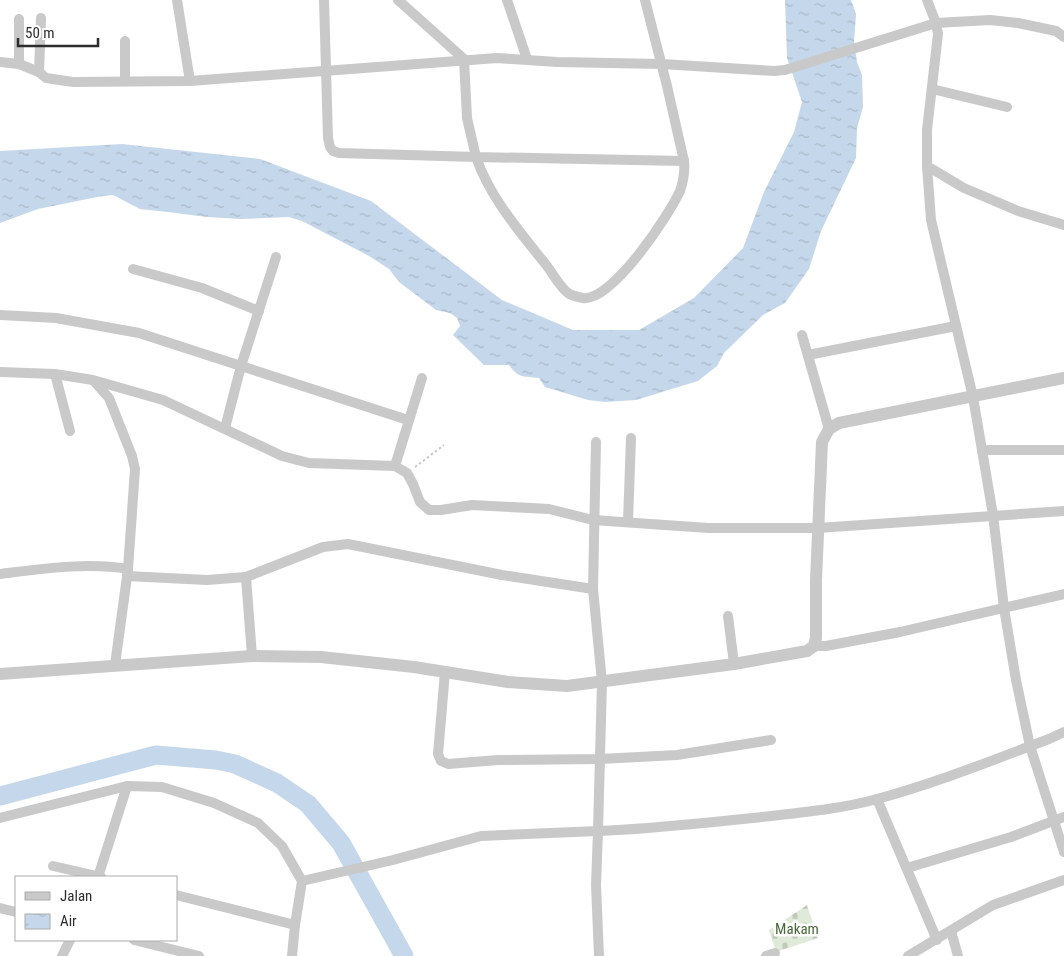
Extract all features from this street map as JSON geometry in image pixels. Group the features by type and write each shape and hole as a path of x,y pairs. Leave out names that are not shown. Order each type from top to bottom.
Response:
{"street":[{"path":"177,0 190,82"},
{"path":"324,0 328,138 333,152 476,158 684,161"},
{"path":"398,0 464,60 467,118 476,158 483,177 516,227 568,293 584,298 594,296 612,283 648,244 681,189 684,161 645,0"},
{"path":"507,0 527,59"},
{"path":"927,0 938,34 928,130 927,166 931,220 973,397 993,515 1004,608 1016,680 1030,746 1064,852"},
{"path":"39,72 41,18"},
{"path":"19,19 19,64"},
{"path":"0,62 19,64 56,81 190,82 497,58 566,63 662,64 774,71 785,70 858,49 936,24 990,20 1018,23 1056,32 1064,37"},
{"path":"125,41 125,81"},
{"path":"932,90 1007,107"},
{"path":"927,166 964,188 1018,211 1064,225"},
{"path":"226,428 241,366 276,257"},
{"path":"133,269 202,288 259,311"},
{"path":"0,315 56,318 139,333 408,420"},
{"path":"808,355 956,326"},
{"path":"802,334 829,430"},
{"path":"0,372 55,374 93,380 164,400 282,456 309,463 395,466 407,473 420,502 430,510 472,505 520,508 549,510 593,520 708,528 818,528 1064,510"},
{"path":"55,374 70,431"},
{"path":"395,466 422,378"},
{"path":"814,646 816,638 822,442 829,430 839,423 1064,378"},
{"path":"93,380 109,398 132,456 135,469 127,572 115,665"},
{"path":"628,522 630,438"},
{"path":"596,442 593,589 602,682 596,885 598,956"},
{"path":"982,450 1064,450"},
{"path":"0,574 73,567 113,566 127,572 207,580 246,577 322,547 348,544 502,575 593,589"},
{"path":"246,577 252,656"},
{"path":"0,674 252,656 321,657 445,672 508,682 567,686 734,664 806,651 814,646 826,646 900,632 1064,594"},
{"path":"728,616 734,664"},
{"path":"445,672 438,754 441,761 448,764 498,760 600,759 677,755 771,740"},
{"path":"302,881 393,860 481,836 651,829 797,813 877,799 1030,746 1064,732"},
{"path":"99,876 127,786"},
{"path":"0,818 127,786 162,787 214,803 258,823 282,846 302,881 292,956"},
{"path":"877,799 908,868 937,940"},
{"path":"908,868 1011,837 1064,817"},
{"path":"53,866 95,876"},
{"path":"908,956 993,905 1064,880"},
{"path":"178,896 295,925"},
{"path":"0,908 15,912"},
{"path":"951,931 958,956"},
{"path":"62,956 70,941"},
{"path":"138,941 198,956"}],"path":[{"path":"407,473 444,444"}],"green space":[{"name":"Makam","path":"807,905 818,938 776,952 769,930"}],"water":[{"path":"785,0 851,0 856,14 854,42 857,62 862,75 863,107 857,128 856,158 821,231 809,269 785,303 763,315 724,353 717,366 698,381 636,400 605,402 588,400 545,387 539,378 519,375 509,365 484,365 453,335 460,326 457,318 450,313 436,310 399,282 389,269 369,256 302,221 289,217 241,219 140,209 113,195 38,209 0,223 0,151 122,144 260,159 371,201 502,300 573,330 639,330 694,298 743,248 764,192 794,132 802,102 787,58"}],"waterway":[{"path":"0,796 156,755 216,760 235,764 277,783 308,804 341,843 404,956"}]}
